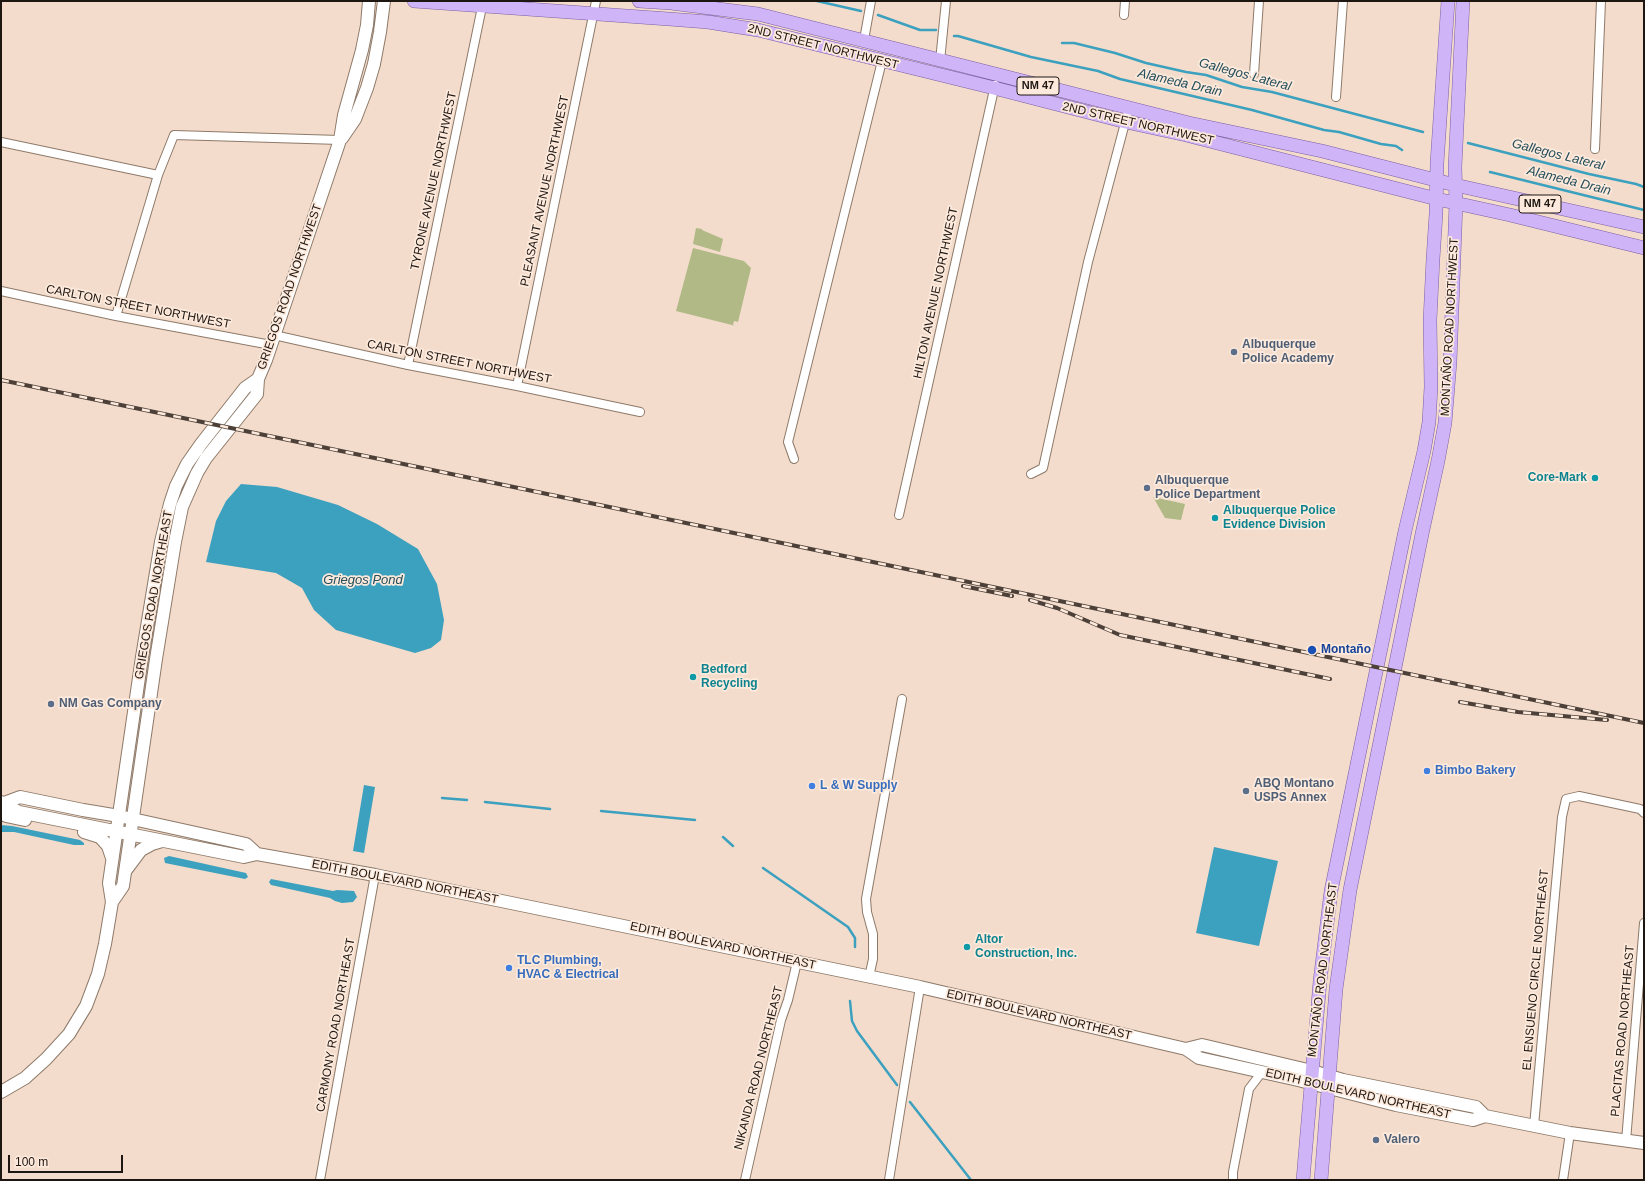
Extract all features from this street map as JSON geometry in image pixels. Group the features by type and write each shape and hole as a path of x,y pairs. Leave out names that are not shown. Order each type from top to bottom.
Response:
{"main road":[{"name":"2ND STREET NORTHWEST","path":"414,1 596,7 758,30 882,61 1129,108 1224,131 1322,151 1455,185 1644,227"},
{"name":"2ND STREET NORTHWEST","path":"639,1 671,3 758,14 864,40 940,61 995,82 1126,122 1186,135 1436,199 1644,248"},
{"name":"MONTAÑO ROAD NORTHWEST","path":"1376,668 1405,531 1422,462 1429,422 1431,387 1430,320 1448,1"},
{"name":"MONTAÑO ROAD NORTHWEST","path":"1394,671 1445,423 1450,362 1456,203 1455,185 1463,1"},
{"name":"MONTAÑO ROAD NORTHEAST","path":"1303,1180 1322,964 1332,891 1376,668"},
{"name":"MONTAÑO ROAD NORTHEAST","path":"1321,1180 1338,969 1350,890 1394,671"}],"street":[{"name":"GRIEGOS ROAD NORTHWEST","path":"230,428 257,394 258,379 340,140 344,115 362,50 367,25 369,1"},
{"name":"GRIEGOS ROAD NORTHWEST","path":"340,140 355,119 367,88 379,39 384,1"},
{"path":"864,40 870,1"},
{"path":"940,61 946,1"},
{"path":"1124,15 1125,1"},
{"path":"1254,74 1259,1"},
{"path":"1336,97 1343,1"},
{"path":"1595,149 1601,1"},
{"name":"TYRONE AVENUE NORTHWEST","path":"408,365 482,3"},
{"name":"PLEASANT AVENUE NORTHWEST","path":"517,386 596,7"},
{"path":"794,460 788,442 882,61"},
{"name":"HILTON AVENUE NORTHWEST","path":"899,515 995,82"},
{"path":"1031,474 1043,468 1088,262 1129,108"},
{"path":"116,316 158,175 174,135 340,140"},
{"path":"1,142 158,175"},
{"name":"CARLTON STREET NORTHWEST","path":"1,291 116,316 272,340 517,386 640,412"},
{"name":"GRIEGOS ROAD NORTHEAST","path":"112,902 109,883 112,860 142,657 164,528 170,504 176,486 187,464 201,444 245,388 258,379"},
{"name":"GRIEGOS ROAD NORTHEAST","path":"112,902 123,886 157,652 182,507 196,473 230,428"},
{"path":"869,977 873,959 873,934 867,912 866,899 902,699"},
{"name":"EL ENSUENO CIRCLE NORTHEAST","path":"1534,1126 1562,816 1566,799 1579,796 1640,809 1644,813"},
{"name":"EDITH BOULEVARD NORTHEAST","path":"2,805 20,797 119,816 246,844 257,854"},
{"path":"2,805 6,816 71,828 100,837 108,846 112,860"},
{"name":"EDITH BOULEVARD NORTHEAST","path":"2,805 19,812 244,856 257,854 376,875 920,987 1186,1049 1199,1058 1262,1072 1311,1077"},
{"path":"125,871 142,850 163,840"},
{"name":"CARMONY ROAD NORTHEAST","path":"320,1180 376,875"},
{"path":"1,1092 25,1078 46,1059 69,1034 86,1006 98,974 112,902"},
{"name":"PLACITAS ROAD NORTHEAST","path":"1626,1141 1644,923"},
{"name":"NIKANDA ROAD NORTHEAST","path":"745,1180 781,1020 788,1000 797,962"},
{"path":"889,1180 920,987"},
{"name":"EDITH BOULEVARD NORTHEAST","path":"1186,1049 1202,1045 1329,1081 1396,1105 1473,1120 1486,1116 1570,1133 1644,1143"},
{"path":"1233,1180 1233,1172 1249,1089 1262,1072"},
{"path":"1563,1180 1570,1133"}],"green space":[{"path":"696,228 702,229 723,239 720,252 693,244"},
{"path":"693,248 744,261 751,268 738,322 734,321 733,325 736,326 676,311"},
{"path":"1153,497 1185,504 1181,520 1165,518"}],"water":[{"name":"Griegos Pond","path":"241,484 277,487 338,505 377,524 418,549 437,584 444,620 441,640 431,648 415,653 336,630 314,610 302,588 276,573 206,562 216,521 226,501"},
{"path":"364,785 375,787 364,853 353,851"},
{"path":"1,825 80,840 84,843 84,845 74,845 14,832 1,832"},
{"path":"1214,847 1278,861 1259,946 1196,933"},
{"path":"169,856 246,873 248,877 245,879 165,863 164,858"},
{"path":"271,879 333,891 354,891 357,897 353,902 342,903 330,898 271,885 269,882"}],"waterway":[{"name":"Alameda Drain","path":"817,1 861,11"},
{"name":"Alameda Drain","path":"878,15 920,30 936,30"},
{"name":"Alameda Drain","path":"954,36 1031,57 1098,71 1120,79 1252,110 1324,130 1339,132 1381,144 1396,146 1402,150"},
{"name":"Gallegos Lateral","path":"1062,43 1074,43 1115,53 1146,63 1206,75 1242,87 1272,92 1423,132"},
{"name":"Gallegos Lateral","path":"1468,143 1644,187"},
{"name":"Alameda Drain","path":"1490,172 1644,210"},
{"path":"442,798 467,800"},
{"path":"485,802 550,809"},
{"path":"601,811 695,820"},
{"path":"723,837 733,846"},
{"path":"763,868 848,927 855,938 855,947"},
{"path":"850,1001 852,1021 857,1031 897,1085"},
{"path":"910,1102 971,1180"}],"railway":[{"path":"1,380 1644,723"},
{"path":"963,586 1012,596"},
{"path":"1030,600 1057,608 1120,635 1330,679"},
{"path":"1460,702 1518,712 1607,720"}],"place":[{"name":"Albuquerque Police Academy","path":"1234,352"},
{"name":"Core-Mark","path":"1595,478"},
{"name":"Albuquerque Police Department","path":"1147,488"},
{"name":"Albuquerque Police Evidence Division","path":"1215,518"},
{"name":"Montaño","path":"1312,650"},
{"name":"Bedford Recycling","path":"693,677"},
{"name":"NM Gas Company","path":"51,704"},
{"name":"Bimbo Bakery","path":"1427,771"},
{"name":"L & W Supply","path":"812,786"},
{"name":"ABQ Montano USPS Annex","path":"1246,791"},
{"name":"Altor Construction, Inc.","path":"967,947"},
{"name":"TLC Plumbing, HVAC & Electrical","path":"509,968"},
{"name":"Valero","path":"1376,1140"}]}
